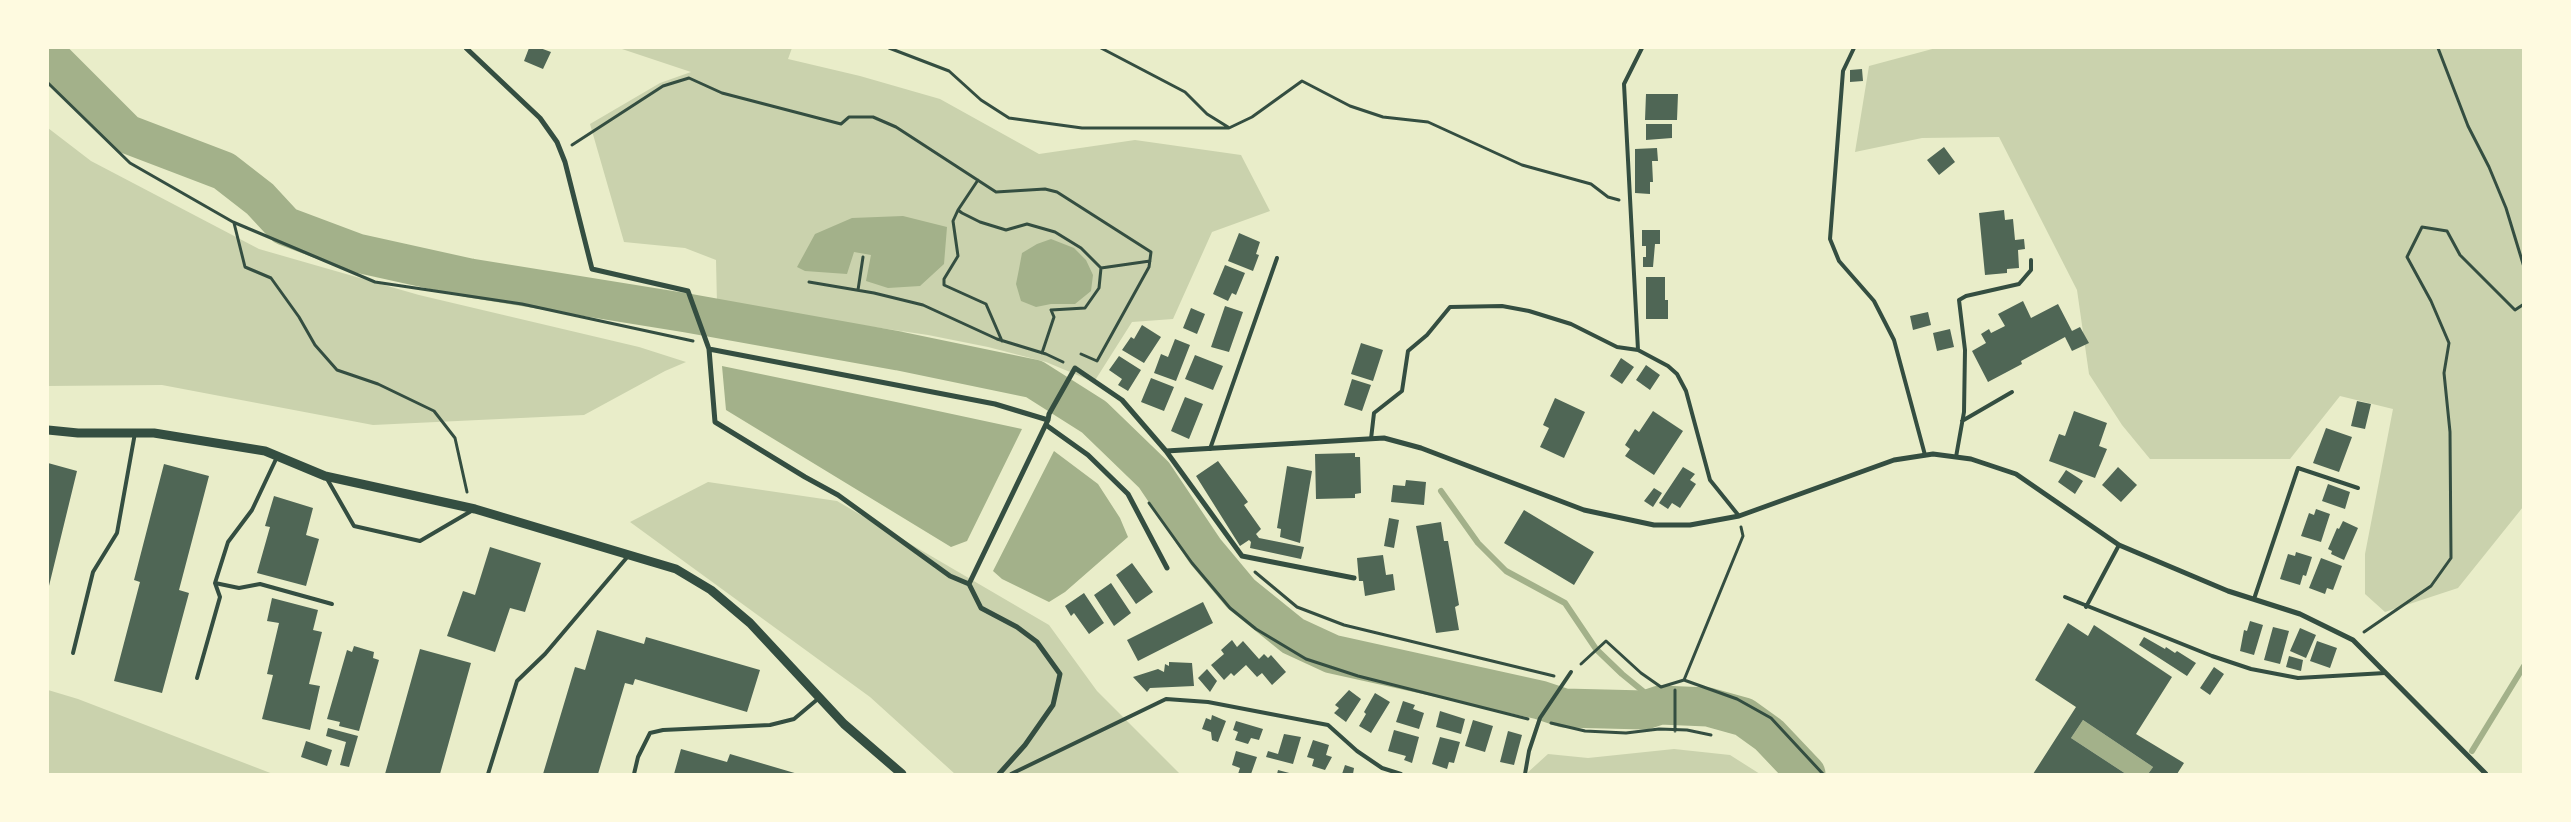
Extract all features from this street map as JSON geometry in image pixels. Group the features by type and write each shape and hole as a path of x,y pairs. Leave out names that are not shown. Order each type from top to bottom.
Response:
{"street":[{"path":"466,48 540,118 558,142 592,269 688,290 708,347 715,422 804,477 838,495 950,576 969,584 981,608 1017,627 1037,642 1060,674 1053,705 1025,745 999,774"},
{"path":"708,347 995,404 1048,419 1128,494 1167,568"},
{"path":"969,584 1073,370 1122,400 1166,451 1242,556 1354,578"},
{"path":"48,430 78,433 154,433 265,451 325,476 474,509 676,569 711,590 750,622 844,724 902,774"},
{"path":"1166,451 1384,438 1420,448 1584,510 1654,525 1690,525 1739,516 1894,460 1933,454 1971,459 2016,474 2119,545 2254,599 2300,614 2353,640 2486,774"}],"lane":[{"path":"1638,350 1624,84 1642,48"},
{"path":"1854,48 1843,71 1830,239 1839,261 1874,301 1894,340 1925,455"},
{"path":"1210,449 1277,258"},
{"path":"1956,457 1962,421 1965,350 1959,300 1966,296 2019,284 2031,270 2031,260"},
{"path":"1371,439 1374,413 1402,391 1408,351 1427,335 1450,307 1502,306 1529,311 1571,324 1617,348 1638,350 1668,366 1677,374 1686,391 1710,480 1739,516"},
{"path":"1962,421 2012,392"},
{"path":"73,653 93,572 117,533 135,433"},
{"path":"197,678 220,597 215,583 228,542 252,510 277,456"},
{"path":"2254,599 2298,468 2358,488"},
{"path":"325,476 354,526 420,542 474,509"},
{"path":"2086,607 2119,545"},
{"path":"488,774 517,681 545,654 629,555"},
{"path":"215,583 239,588 260,584 332,604"},
{"path":"2065,597 2086,607 2119,617 2212,656 2251,669 2298,678 2384,673"},
{"path":"1525,774 1529,751 1540,720 1571,672"},
{"path":"634,774 638,757 650,733 663,730 770,725 794,719 819,697"},
{"path":"1011,774 1166,699 1208,702 1328,725 1363,755 1382,768 1401,774"}],"path":[{"path":"889,48 949,71 981,100 1009,118 1082,128 1229,128 1252,116 1302,81 1350,106 1383,117 1428,122 1522,165 1591,184 1608,197 1630,204"},
{"path":"1101,48 1185,92 1208,114 1229,128"},
{"path":"2438,48 2468,126 2489,166 2506,208 2524,267"},
{"path":"562,153 614,116 663,86 689,78 722,93 841,124 849,117 873,117 896,126 996,192 1045,189 1057,192 1151,252 1149,267 1097,361 1079,354 1072,356"},
{"path":"48,83 130,163 234,222 375,282 522,304 587,316 691,340 708,347"},
{"path":"978,180 953,221 958,256 944,279 944,285 986,304 1002,341"},
{"path":"958,210 980,222 1006,230 1027,224 1055,232 1081,248 1101,268"},
{"path":"234,222 244,267 271,278 300,318 315,345 337,370 378,384 434,411 454,438 463,483 474,509"},
{"path":"2353,640 2431,586 2451,558 2450,432 2444,373 2449,343 2431,301 2407,257 2422,227 2447,231 2460,255 2515,310 2524,304"},
{"path":"858,290 863,257"},
{"path":"1101,268 1150,261"},
{"path":"1042,353 1054,317 1050,310 1085,308 1099,288 1101,268"},
{"path":"809,282 923,304 1002,341 1059,360 1073,370"},
{"path":"1059,360 1066,358"},
{"path":"1147,501 1160,515 1192,564 1230,608 1256,629 1306,659 1358,676 1540,720 1546,719 1554,725 1585,731 1626,733 1676,729 1711,736"},
{"path":"1684,680 1743,536 1739,516"},
{"path":"1242,556 1259,577 1297,607 1344,624 1558,677 1571,672 1606,641 1641,673 1661,687 1684,680 1737,699 1771,718 1823,774"},
{"path":"1675,690 1676,729"}],"shaded area":[{"path":"619,48 792,48 788,59 860,76 940,99 1039,154 1135,140 1241,155 1270,211 1212,232 1173,319 1132,322 1094,382 1046,362 988,347 928,335 717,304 716,260 685,248 624,242 590,124 660,83 691,72"},
{"path":"1936,48 2523,48 2523,507 2458,588 2385,612 2365,594 2365,554 2393,409 2340,396 2290,459 2150,459 2122,425 2089,374 2077,290 1999,137 1922,138 1855,152 1869,66"},
{"path":"48,128 91,161 259,249 419,295 639,347 686,362 665,371 584,415 373,425 162,385 48,386"},
{"path":"903,216 947,227 944,264 920,286 888,288 866,281 871,255 854,252 847,274 805,271 797,267 815,234 852,218"},
{"path":"1051,239 1074,248 1086,260 1093,275 1091,291 1075,304 1051,304 1036,307 1021,301 1016,284 1022,253 1037,244"},
{"path":"722,366 1022,429 967,541 951,547 726,410"},
{"path":"1054,451 1098,484 1120,518 1128,537 1065,592 1049,602 1002,579 993,571"},
{"path":"708,482 837,501 1049,625 1097,691 1180,774 955,774 870,697 630,522"},
{"path":"48,690 78,699 273,774 48,774"},
{"path":"2083,720 2153,767 2148,774 2126,774 2071,738"},
{"path":"1674,749 1730,755 1760,774 1526,774 1548,754 1588,758"}],"building":[{"path":"529,48 540,48 551,52 543,69 524,61"},
{"path":"1862,69 1863,81 1850,82 1850,70"},
{"path":"1646,94 1678,94 1677,120 1645,120"},
{"path":"1646,124 1672,124 1672,138 1646,140"},
{"path":"1944,147 1955,162 1939,175 1927,160"},
{"path":"1657,148 1658,161 1652,161 1653,182 1650,182 1650,194 1635,193 1635,149"},
{"path":"2004,210 2005,220 2013,219 2015,240 2024,239 2025,249 2018,250 2019,268 2007,269 2007,273 1985,275 1979,213"},
{"path":"1642,230 1660,230 1660,244 1655,244 1653,267 1643,267 1643,257 1646,257 1646,246 1642,246"},
{"path":"1239,233 1260,242 1256,254 1259,255 1253,271 1228,261"},
{"path":"1225,265 1245,273 1236,295 1232,293 1228,301 1213,294"},
{"path":"1646,277 1665,277 1665,300 1668,300 1668,319 1646,319"},
{"path":"2023,301 2031,318 2058,304 2072,331 2080,327 2089,343 2072,351 2065,337 2021,361 2022,364 1988,382 1972,351 1986,343 1981,334 1989,329 1991,333 2005,326 1998,314"},
{"path":"1225,306 1243,312 1229,352 1211,347"},
{"path":"1191,308 1205,314 1197,334 1183,328"},
{"path":"1928,312 1931,325 1913,330 1910,316"},
{"path":"1142,325 1161,337 1144,363 1122,350 1131,337 1134,339"},
{"path":"1950,329 1954,347 1937,351 1933,333"},
{"path":"1175,339 1190,345 1176,381 1154,373 1161,354 1168,357"},
{"path":"1361,343 1383,350 1373,381 1351,374"},
{"path":"1195,355 1223,366 1213,390 1185,379"},
{"path":"1119,356 1141,370 1128,391 1118,385 1122,379 1109,370"},
{"path":"1621,358 1634,367 1622,384 1610,376"},
{"path":"1646,365 1660,375 1650,390 1636,380"},
{"path":"1151,378 1174,387 1164,411 1141,402"},
{"path":"1352,379 1371,385 1362,411 1344,405"},
{"path":"1185,397 1203,404 1189,439 1171,431"},
{"path":"1555,398 1585,412 1564,458 1540,447 1549,428 1543,425"},
{"path":"2357,401 2371,404 2365,429 2351,426"},
{"path":"1653,411 1683,431 1654,475 1625,456 1630,449 1625,445 1635,429 1639,432"},
{"path":"2074,411 2107,423 2099,446 2107,449 2095,478 2049,461 2059,434 2065,436"},
{"path":"2326,428 2352,437 2339,472 2313,463"},
{"path":"1355,453 1355,457 1360,457 1361,493 1355,494 1355,498 1316,499 1315,454"},
{"path":"1218,461 1248,502 1244,505 1261,529 1256,534 1259,538 1304,547 1301,559 1250,548 1251,542 1249,540 1240,546 1196,476"},
{"path":"48,463 77,471 48,590"},
{"path":"164,464 209,476 179,590 189,593 162,693 114,681 140,582 134,580"},
{"path":"1287,466 1312,471 1300,543 1280,537 1281,529 1277,528"},
{"path":"1683,467 1695,474 1690,480 1696,484 1680,508 1672,503 1668,509 1659,503"},
{"path":"2118,467 2137,485 2121,502 2102,485"},
{"path":"2066,470 2083,481 2075,494 2058,482"},
{"path":"1406,480 1426,482 1424,505 1391,502 1393,485 1405,486"},
{"path":"2328,484 2350,492 2345,509 2322,501"},
{"path":"1654,488 1662,493 1653,507 1644,501"},
{"path":"274,496 313,508 306,535 319,539 306,586 257,573 270,527 265,526"},
{"path":"2316,509 2330,514 2321,542 2301,536 2309,513 2314,515"},
{"path":"1524,510 1594,552 1574,585 1504,543"},
{"path":"1389,518 1399,520 1394,548 1384,546"},
{"path":"2343,521 2358,528 2344,560 2331,554 2332,551 2328,549 2337,528 2339,529"},
{"path":"1441,522 1444,541 1448,541 1459,605 1455,607 1459,630 1436,633 1416,526"},
{"path":"490,547 541,563 525,612 510,608 495,652 447,636 463,591 475,595"},
{"path":"2296,552 2312,557 2306,576 2303,575 2300,585 2280,579 2288,554 2295,556"},
{"path":"1383,555 1386,575 1393,574 1395,590 1365,596 1363,581 1359,581 1357,558"},
{"path":"2321,558 2342,566 2333,590 2327,588 2325,594 2309,588"},
{"path":"1132,563 1153,592 1136,604 1116,575"},
{"path":"1111,583 1131,613 1114,626 1094,595"},
{"path":"1084,593 1104,623 1089,634 1074,613 1071,616 1065,606"},
{"path":"272,598 318,610 313,630 322,632 309,684 320,686 310,730 262,719 273,675 267,674 279,623 267,621"},
{"path":"1203,602 1213,623 1138,661 1127,640"},
{"path":"2250,621 2263,625 2254,655 2240,651 2244,630 2247,631"},
{"path":"2068,623 2088,636 2094,625 2172,677 2136,734 2184,763 2177,774 2148,774 2153,767 2083,720 2071,738 2126,774 2033,774 2076,707 2035,680"},
{"path":"2273,627 2289,631 2280,664 2264,660"},
{"path":"2300,628 2316,635 2306,658 2290,651"},
{"path":"597,630 644,644 646,637 760,670 747,712 635,679 633,685 625,683 598,774 543,774 575,667 585,670"},
{"path":"2144,637 2165,649 2166,647 2175,653 2177,651 2196,663 2187,676 2139,645"},
{"path":"1232,640 1237,647 1243,641 1259,659 1264,654 1268,658 1271,655 1286,672 1272,685 1262,673 1257,677 1246,665 1234,676 1231,673 1224,680 1211,665 1224,654 1221,650"},
{"path":"2317,641 2337,648 2330,668 2310,661"},
{"path":"354,646 374,652 373,658 379,660 359,731 339,726 340,722 327,719 347,650 352,652"},
{"path":"420,649 471,663 440,774 385,774"},
{"path":"2289,656 2303,660 2301,671 2286,667"},
{"path":"1169,662 1192,663 1194,686 1150,688 1147,692 1133,677 1158,669 1164,672 1165,664 1169,666"},
{"path":"2214,667 2224,674 2210,695 2200,688"},
{"path":"1207,669 1217,681 1210,692 1198,678"},
{"path":"1349,690 1361,699 1346,722 1334,713 1339,708 1335,705"},
{"path":"1375,693 1390,702 1371,733 1359,726 1366,714 1364,712"},
{"path":"1403,701 1415,705 1413,709 1424,713 1419,729 1396,722"},
{"path":"1440,711 1465,719 1461,734 1436,727"},
{"path":"1212,715 1226,721 1218,742 1212,740 1211,732 1202,729 1206,718 1211,720"},
{"path":"1473,720 1493,726 1485,752 1465,746"},
{"path":"1236,721 1263,729 1259,740 1251,738 1248,744 1235,740 1238,732 1233,730"},
{"path":"328,728 358,736 349,767 340,765 346,742 326,736"},
{"path":"1394,730 1419,737 1412,763 1404,760 1406,756 1388,751"},
{"path":"1508,731 1522,735 1514,765 1500,762"},
{"path":"1284,734 1301,737 1293,764 1266,757 1268,751 1278,754"},
{"path":"1440,737 1460,742 1454,763 1449,762 1447,769 1432,764"},
{"path":"1313,740 1329,745 1326,755 1332,757 1325,770 1312,766 1314,759 1307,757"},
{"path":"306,741 332,750 327,766 301,757"},
{"path":"681,749 727,762 730,754 798,774 674,774"},
{"path":"1236,751 1257,757 1251,774 1238,774 1240,768 1232,765"},
{"path":"1345,765 1354,768 1353,774 1342,774"},
{"path":"1278,770 1293,774 1277,774"}],"waterway":[{"path":"48,55 127,134 224,171 260,199 285,226 357,253 470,278 687,313 899,351 1034,379 1094,417 1154,475 1205,551 1241,594 1293,636 1332,654 1540,700 1564,708 1645,710 1660,705 1708,707 1744,717 1769,735 1806,774"},
{"path":"1441,491 1478,543 1506,571 1565,603 1596,649 1622,674 1660,705"},
{"path":"2472,751 2524,666"}]}
